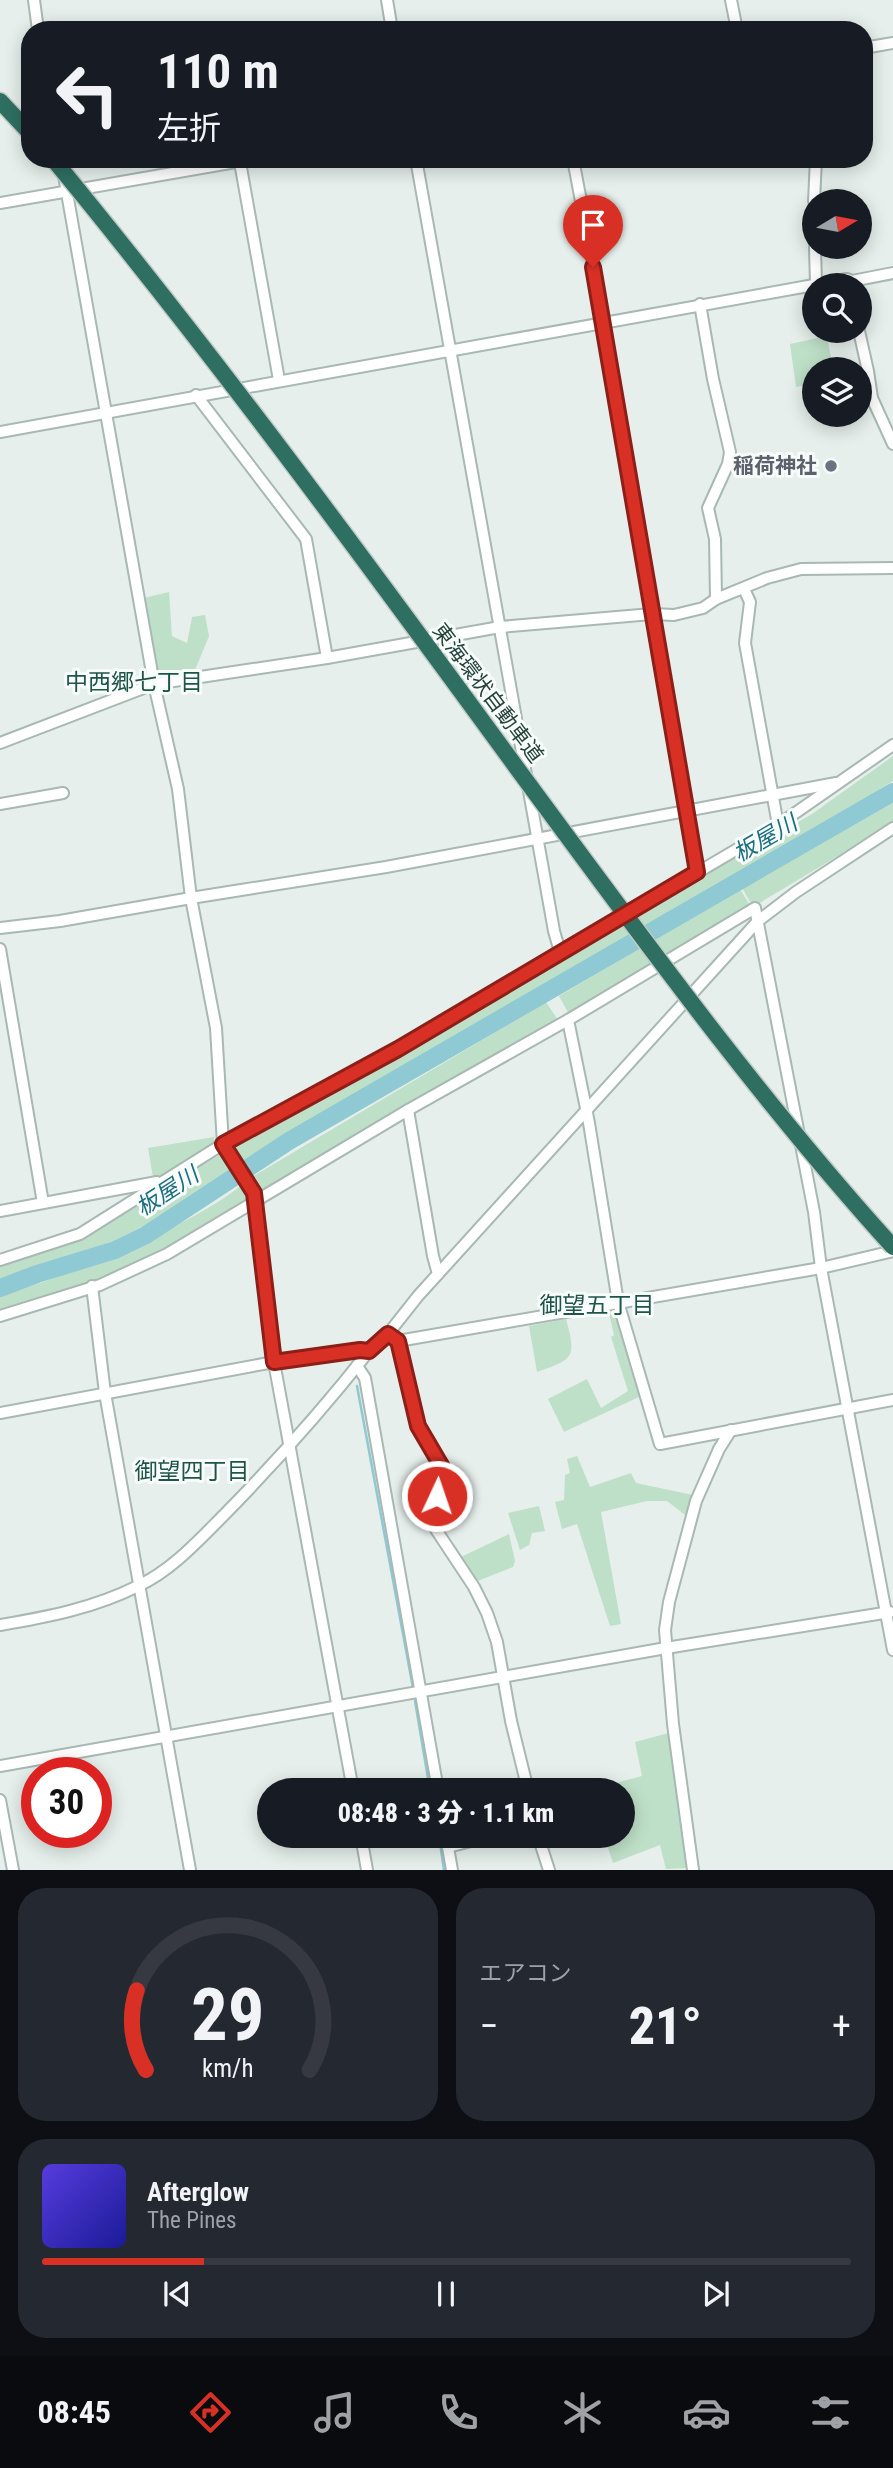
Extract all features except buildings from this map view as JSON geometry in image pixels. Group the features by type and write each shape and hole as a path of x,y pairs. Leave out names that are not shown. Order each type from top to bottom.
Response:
{"highway":[{"path":"0,101 21,123"},
{"name":"東海環状自動車道","path":"60,168 202,345 725,1044 893,1249"}],"street":[{"path":"34,0 37,21"},
{"path":"387,0 390,21"},
{"path":"731,0 735,21"},
{"path":"873,46 893,43"},
{"path":"62,168 154,684 178,789 191,898 216,1028 225,1147 255,1197 274,1362 352,1778"},
{"path":"0,203 204,168"},
{"path":"241,168 279,380"},
{"path":"418,168 554,931 560,952"},
{"path":"575,168 697,872"},
{"path":"815,189 816,168"},
{"path":"872,277 893,273"},
{"path":"0,432 802,286"},
{"path":"700,304 713,379 730,452 728,464 708,508 715,539 716,599"},
{"path":"862,343 872,398 893,444"},
{"path":"196,395 306,539 327,658"},
{"path":"0,743 154,684 327,658 500,626 652,614 674,615 703,608 716,599 767,578 801,569 893,568"},
{"path":"744,589 750,601 745,643 778,825"},
{"path":"0,1259 80,1234 163,1182 398,1049 778,825 893,745"},
{"path":"0,928 60,921 386,867 842,782"},
{"path":"0,804 63,793"},
{"path":"0,1625 59,1615 139,1586 164,1570 197,1542 290,1443 438,1274 758,921 796,892 893,828"},
{"path":"0,1316 100,1285 167,1254 255,1197 568,1020 755,908 814,1212 821,1268 847,1408 890,1613 893,1650"},
{"path":"0,949 43,1203"},
{"path":"568,1020 618,1302 660,1444 893,1400"},
{"path":"408,1110 438,1274"},
{"path":"0,1211 163,1182"},
{"path":"398,1341 821,1268 893,1249"},
{"path":"92,1286 105,1393 190,1870"},
{"path":"388,1334 398,1341 418,1426 442,1467 442,1480 432,1511 433,1525 474,1587 487,1612 497,1642 502,1678 525,1778"},
{"path":"0,1413 274,1362 369,1351"},
{"path":"357,1366 365,1378 436,1778"},
{"path":"693,1870 673,1724 666,1648 669,1602 702,1482 731,1430"},
{"path":"0,1766 666,1648 890,1613"},
{"path":"0,1800 3,1829 13,1870"},
{"path":"364,1848 368,1870"},
{"path":"448,1848 452,1870"},
{"path":"542,1848 549,1870"}],"green space":[{"path":"802,341 828,343 831,357 802,357 802,386 796,387 790,344"},
{"path":"169,592 172,636 187,643 192,617 205,615 209,636 195,670 158,675 144,598"},
{"path":"893,756 893,781 818,828 244,1161 235,1147 812,814"},
{"path":"893,798 893,823 753,907 742,888"},
{"path":"740,889 751,907 570,1016 559,996"},
{"path":"546,1002 560,1023 263,1195 252,1177"},
{"path":"214,1137 215,1145 170,1173 153,1177 148,1148"},
{"path":"223,1153 232,1169 160,1218 113,1241 0,1279 0,1262 77,1237"},
{"path":"242,1185 250,1197 213,1224 103,1278 0,1309 0,1296 73,1271 145,1240 208,1208"},
{"path":"616,1311 641,1396 564,1432 548,1399 587,1379 601,1408 628,1391 611,1337 614,1335 609,1313"},
{"path":"566,1319 571,1342 569,1356 558,1364 537,1372 529,1326"},
{"path":"577,1456 590,1487 631,1473 636,1483 693,1495 689,1518 667,1501 647,1501 601,1512 621,1624 610,1626 577,1524 562,1529 555,1502 564,1500 565,1475 570,1473 567,1459"},
{"path":"539,1506 545,1531 532,1533 529,1545 520,1550 508,1513"},
{"path":"509,1534 515,1561 513,1567 475,1582 459,1558"},
{"path":"672,1732 689,1868 666,1869 660,1845 613,1863 608,1848 635,1848 634,1778 642,1776 635,1742"}],"waterway":[{"name":"板屋川","path":"0,1288 115,1250 146,1235 289,1141 893,792"},
{"path":"357,1386 413,1688"},
{"path":"415,1701 428,1778"},
{"path":"441,1848 444,1870"}],"place":[{"name":"稲荷神社","path":"831,466"}],"district":[{"name":"中西郷七丁目","path":"134,682"},
{"name":"御望五丁目","path":"597,1305"},
{"name":"御望四丁目","path":"192,1471"}],"route":[{"path":"437,1496 442,1480 442,1467 418,1426 398,1341 388,1334 369,1351 274,1362 254,1193 223,1144 398,1049 697,872 593,267"}]}
